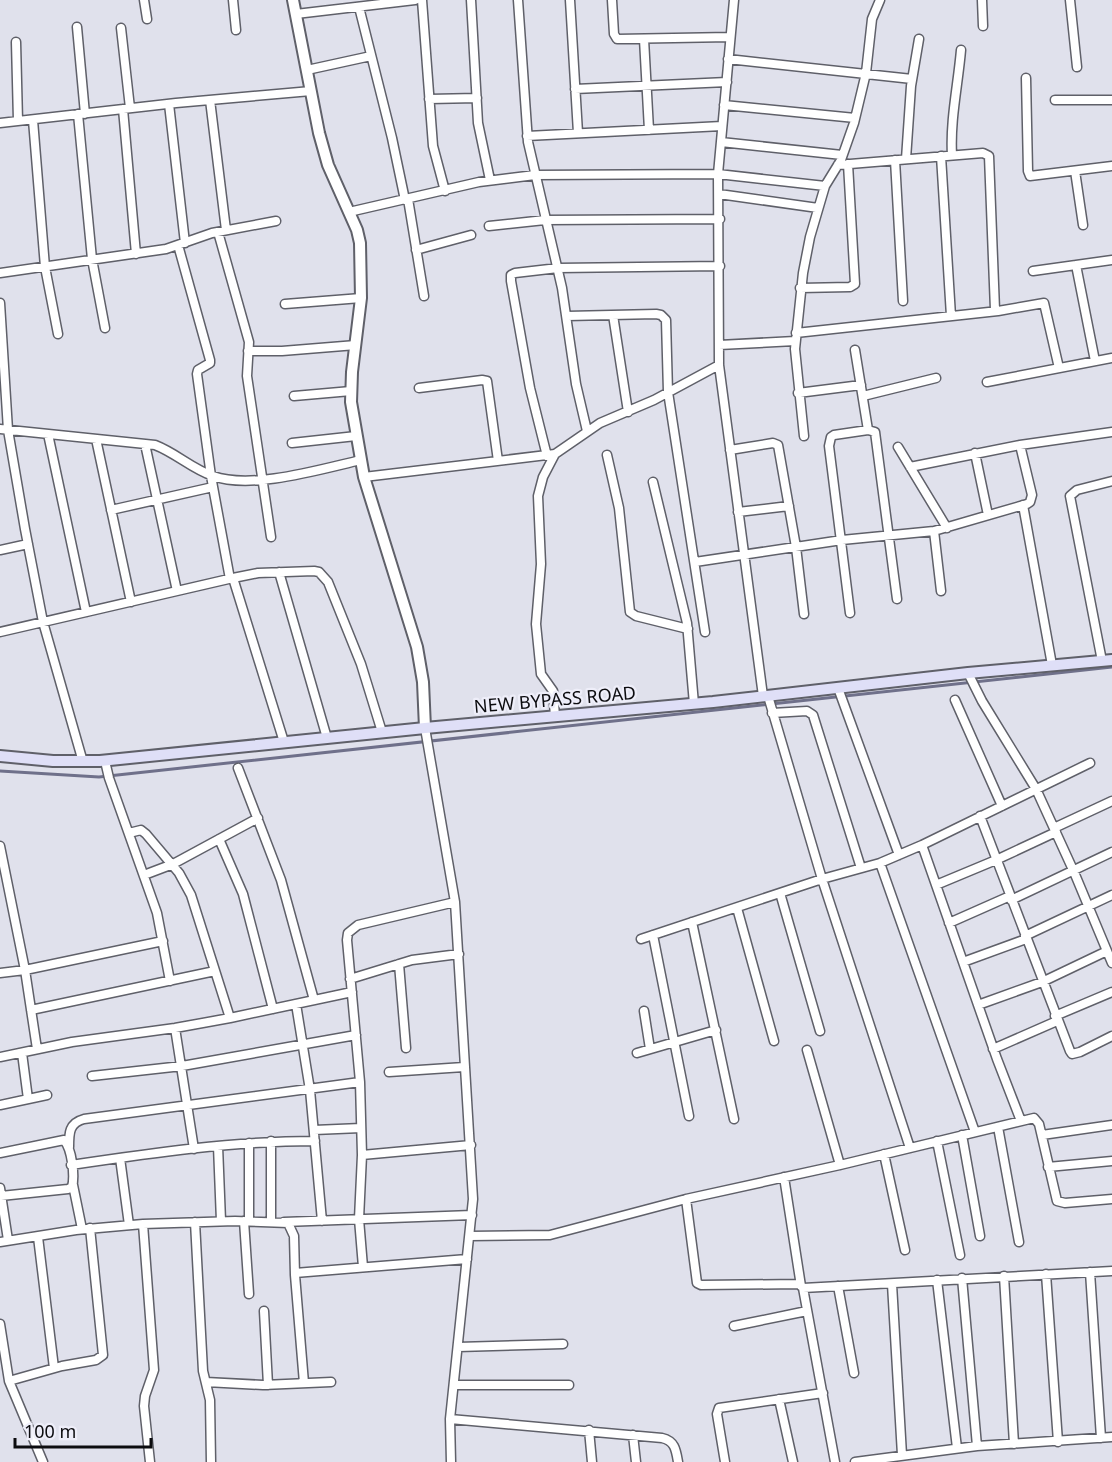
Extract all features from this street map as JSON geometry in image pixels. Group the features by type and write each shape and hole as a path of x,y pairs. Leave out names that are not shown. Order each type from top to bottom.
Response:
{"main road":[{"name":"NEW BYPASS ROAD","path":"0,756 106,765 382,732 427,737 555,716 694,704 769,703 972,681 1052,665 1107,660"}],"street":[{"path":"144,0 147,19"},
{"path":"233,0 236,30"},
{"path":"293,0 328,165 360,243 362,297 351,391 356,436 364,477 417,647 423,682 427,737 455,902 464,1068 471,1145 472,1215 450,1419 451,1462"},
{"path":"296,14 415,0"},
{"path":"422,0 433,146 445,191"},
{"path":"471,0 480,132 490,180"},
{"path":"518,0 528,136 545,220 558,268 576,384 587,431"},
{"path":"570,0 578,133"},
{"path":"612,0 615,37 620,40 730,37"},
{"path":"734,0 718,174 719,365 744,555 769,703 822,879 910,1148"},
{"path":"804,436 798,393 796,337 800,288 810,237 825,186 838,165 855,118 866,73 872,19 880,0"},
{"path":"982,0 983,26"},
{"path":"1070,0 1077,67"},
{"path":"359,7 406,200 424,296"},
{"path":"76,27 92,259 105,328"},
{"path":"121,28 136,254"},
{"path":"644,39 649,130"},
{"path":"906,159 912,79 919,39"},
{"path":"16,42 18,121"},
{"path":"952,155 951,129 962,50"},
{"path":"307,70 371,56"},
{"path":"728,58 912,79"},
{"path":"1026,78 1028,174 1033,176 1112,166"},
{"path":"575,89 727,82"},
{"path":"0,123 311,91"},
{"path":"429,99 477,98"},
{"path":"210,100 222,231 249,342 247,376 271,537"},
{"path":"1055,100 1112,100"},
{"path":"169,104 181,244 210,360 210,363 198,370 210,476 231,579 284,742"},
{"path":"724,105 855,118"},
{"path":"33,120 45,267 58,334"},
{"path":"528,136 722,126"},
{"path":"721,142 842,155"},
{"path":"838,165 983,153 989,156 995,307 998,311"},
{"path":"942,156 951,316"},
{"path":"895,160 903,301"},
{"path":"800,288 850,287 855,284 848,164"},
{"path":"1075,171 1083,225"},
{"path":"349,212 490,180 535,175 718,174 825,186"},
{"path":"719,194 818,208"},
{"path":"489,226 545,220 720,219"},
{"path":"0,273 136,254 181,244 222,231 276,221"},
{"path":"416,250 471,235"},
{"path":"1033,271 1112,260"},
{"path":"1076,265 1095,361"},
{"path":"555,716 553,691 541,674 536,616 541,564 538,496 551,455 530,388 510,278 515,273 558,268 720,266"},
{"path":"285,304 362,297"},
{"path":"0,303 4,430 43,622 83,762"},
{"path":"719,345 998,311 1044,303 1059,368"},
{"path":"567,316 656,314 664,317 668,392 705,632"},
{"path":"613,315 628,412"},
{"path":"248,351 282,351 356,345"},
{"path":"855,350 868,430"},
{"path":"987,382 1112,358"},
{"path":"364,477 551,455 600,423 628,412 719,365"},
{"path":"863,396 936,378"},
{"path":"418,388 487,381 498,461"},
{"path":"798,393 861,385"},
{"path":"294,396 351,391"},
{"path":"4,430 145,444 166,450 210,476 230,479 262,479 298,475 361,460"},
{"path":"850,613 830,441 834,435 872,430 876,435 897,599"},
{"path":"910,467 1020,445 1112,432"},
{"path":"48,434 86,612"},
{"path":"292,443 356,436"},
{"path":"96,439 131,602"},
{"path":"730,450 776,443 780,448 804,614"},
{"path":"145,444 177,591"},
{"path":"695,562 842,540 934,531 1023,505 1030,502 1032,495 1020,445"},
{"path":"898,447 947,528"},
{"path":"975,453 988,515"},
{"path":"607,455 619,508 630,612 636,616 688,629"},
{"path":"1107,660 1070,496 1077,490 1112,481"},
{"path":"653,482 688,629 694,704"},
{"path":"111,510 213,487"},
{"path":"1023,505 1052,665"},
{"path":"738,512 789,506"},
{"path":"934,531 942,591"},
{"path":"0,550 28,544"},
{"path":"0,632 231,579 279,572 314,571 327,582 361,664 382,732"},
{"path":"279,572 327,738"},
{"path":"972,681 1036,789 1108,946 1112,963"},
{"path":"840,694 899,855"},
{"path":"955,700 1002,806"},
{"path":"769,703 807,711 813,715 861,868"},
{"path":"641,939 822,879 880,863 922,845 1090,762"},
{"path":"106,765 157,913 170,981"},
{"path":"238,768 281,880 314,1000"},
{"path":"936,885 996,860 1112,801"},
{"path":"980,816 1056,1019 1072,1054 1112,1036"},
{"path":"144,875 173,864 258,818"},
{"path":"129,833 143,832 173,864 184,880 191,895 230,1018"},
{"path":"219,839 243,894 273,1009"},
{"path":"922,845 993,1049 1021,1121"},
{"path":"0,846 25,970 37,1049"},
{"path":"949,923 1074,872 1112,852"},
{"path":"880,863 975,1132"},
{"path":"780,893 820,1031"},
{"path":"963,962 1025,937 1112,895"},
{"path":"363,1267 359,1219 362,1155 360,1082 347,940 351,928 358,925 455,902"},
{"path":"737,908 774,1041"},
{"path":"692,922 734,1119"},
{"path":"653,935 688,1116"},
{"path":"0,973 25,970 163,941"},
{"path":"978,1005 1042,982 1108,946"},
{"path":"350,979 421,958 459,954"},
{"path":"399,964 406,1048"},
{"path":"31,1010 215,971"},
{"path":"0,1057 72,1042 176,1028 352,992"},
{"path":"993,1049 1112,992"},
{"path":"296,1004 310,1090 322,1221"},
{"path":"644,1011 650,1049"},
{"path":"176,1028 194,1149"},
{"path":"637,1053 716,1030"},
{"path":"92,1076 182,1066 356,1035"},
{"path":"807,1050 840,1165"},
{"path":"22,1053 28,1099"},
{"path":"389,1072 464,1068"},
{"path":"9,1382 54,1368 96,1360 104,1355 86,1229 73,1185 69,1147 70,1128 78,1120 360,1082"},
{"path":"0,1104 47,1095"},
{"path":"470,1236 550,1235 686,1199 1035,1118 1038,1120 1042,1135 1055,1196 1061,1203 1112,1199"},
{"path":"1042,1135 1112,1125"},
{"path":"998,1126 1019,1242"},
{"path":"314,1130 361,1128"},
{"path":"962,1135 980,1236"},
{"path":"0,1153 60,1140 66,1142 69,1147"},
{"path":"71,1165 218,1146 271,1141 315,1141"},
{"path":"271,1141 271,1222"},
{"path":"937,1141 960,1255"},
{"path":"249,1143 247,1221 249,1294"},
{"path":"362,1155 471,1145"},
{"path":"218,1146 221,1221"},
{"path":"884,1154 905,1250"},
{"path":"120,1158 129,1225"},
{"path":"1048,1167 1112,1161"},
{"path":"784,1178 835,1462"},
{"path":"73,1185 68,1189 1,1192 4,1241 86,1229 143,1224 322,1221 472,1215"},
{"path":"686,1199 696,1280 699,1285 838,1286 1112,1271"},
{"path":"195,1222 203,1371 210,1400 211,1462"},
{"path":"284,1222 290,1225 294,1236 304,1383"},
{"path":"143,1224 154,1370 144,1406 150,1462"},
{"path":"38,1237 54,1368"},
{"path":"295,1273 467,1259"},
{"path":"1090,1272 1101,1438"},
{"path":"1046,1274 1058,1442"},
{"path":"1004,1276 1014,1444"},
{"path":"962,1278 977,1446"},
{"path":"937,1280 957,1448"},
{"path":"892,1284 902,1455"},
{"path":"838,1286 854,1373"},
{"path":"264,1311 268,1385"},
{"path":"734,1326 807,1311"},
{"path":"0,1324 9,1382 43,1462"},
{"path":"458,1347 563,1344"},
{"path":"206,1382 268,1385 331,1382"},
{"path":"454,1385 569,1385"},
{"path":"725,1462 717,1414 719,1408 822,1393"},
{"path":"779,1399 793,1462"},
{"path":"450,1419 589,1430 669,1440 675,1446 678,1462"},
{"path":"589,1430 592,1462"},
{"path":"633,1435 636,1462"},
{"path":"855,1462 977,1446 1112,1437"}],"waterway":[{"path":"0,771 99,777 1112,667"}]}
